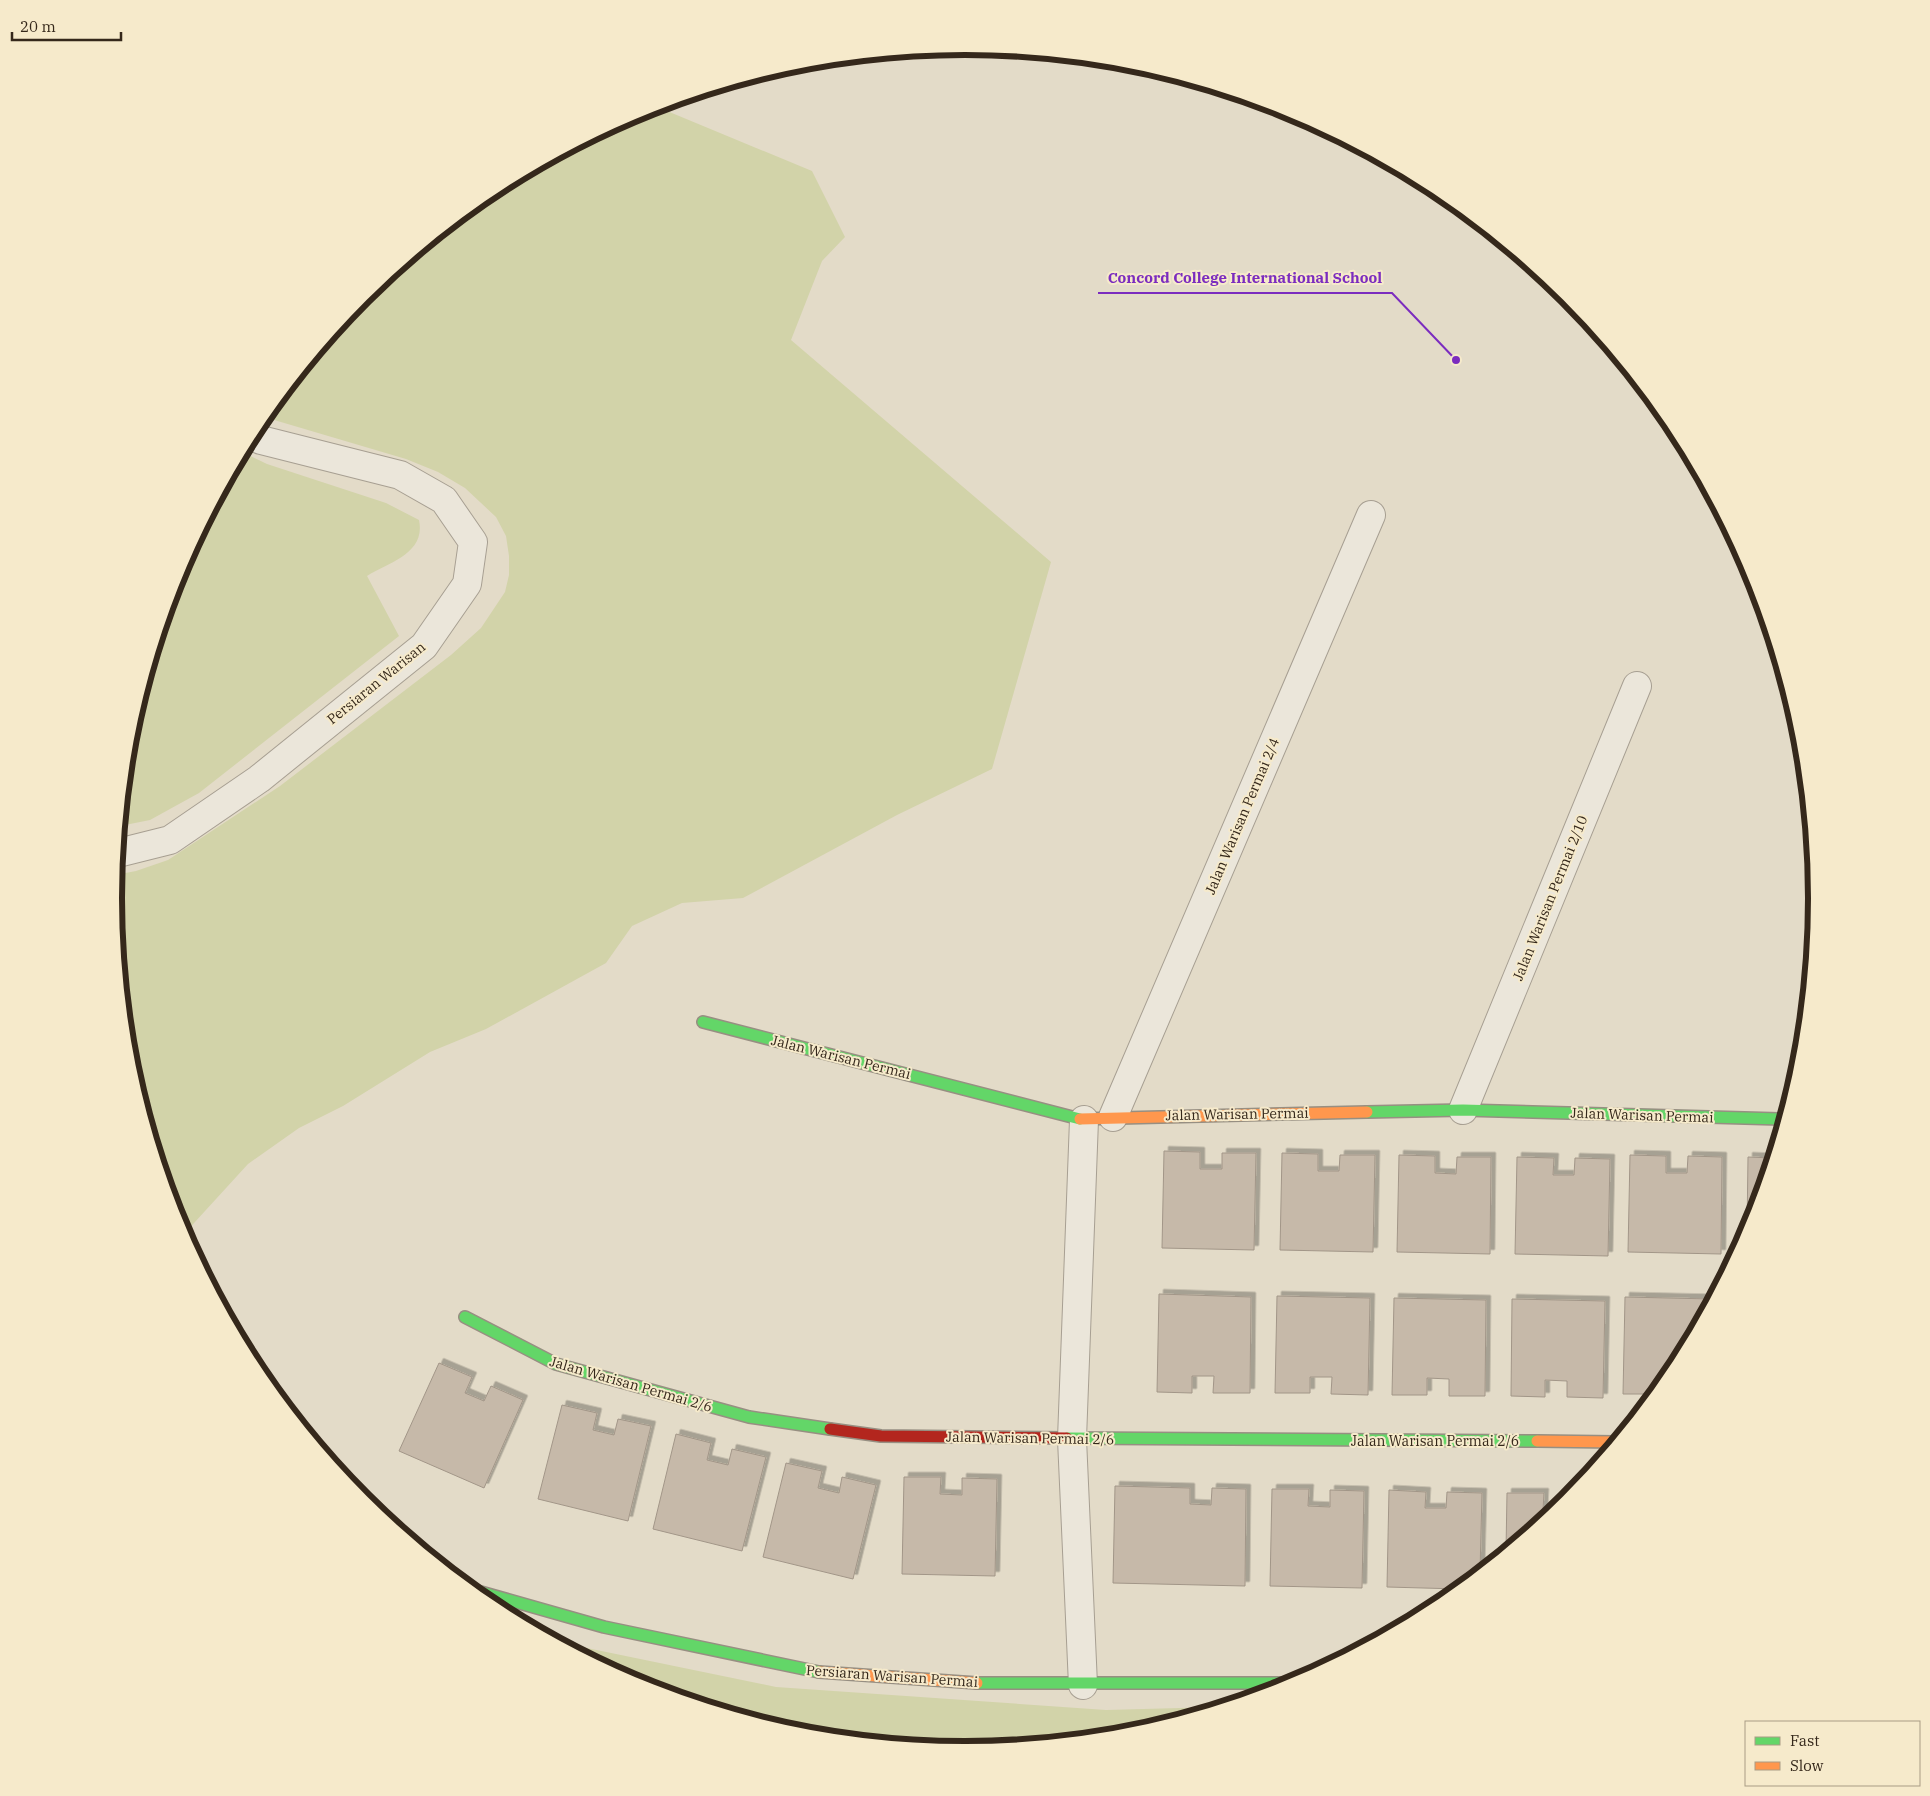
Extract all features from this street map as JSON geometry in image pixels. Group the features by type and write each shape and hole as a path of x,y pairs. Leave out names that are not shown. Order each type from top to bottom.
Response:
{"street":[{"name":"Persiaran Warisan","path":"124,851 170,840 259,779 424,646 468,584 472,542 444,500 400,475 259,439"},
{"name":"Jalan Warisan Permai 2/4","path":"1113,1117 1370,515"},
{"name":"Jalan Warisan Permai 2/10","path":"1463,1110 1637,686"},
{"name":"Jalan Warisan Permai","path":"703,1022 1084,1120 1113,1117 1463,1110 1778,1118"},
{"path":"1083,1685 1072,1439 1084,1120"},
{"name":"Jalan Warisan Permai 2/6","path":"465,1317 556,1364 748,1418 881,1436 1609,1442"},
{"name":"Persiaran Warisan Permai","path":"492,1595 604,1627 813,1672 951,1682 1083,1685 1271,1683"}],"green space":[{"path":"666,110 812,171 845,237 822,261 791,340 1051,562 992,769 897,815 743,898 682,903 632,926 606,963 486,1029 430,1052 343,1106 299,1128 248,1164 189,1228 167,1169 151,1116 138,1062 129,1008 124,953 123,873 168,860 280,786 451,655 481,628 505,592 509,575 506,536 496,517 465,488 438,472 406,459 272,419 296,385 331,342 409,264 452,229 497,197 543,168 592,142"},
{"path":"248,455 267,464 386,503 419,520 420,531 412,549 395,561 367,576 399,636 199,793 150,820 126,825 129,788 138,734 151,680 167,627 186,575 209,525"},
{"path":"575,1645 776,1687 1106,1710 1198,1708 1129,1725 1075,1734 1020,1739 965,1741 855,1734 801,1725 747,1712 694,1696 642,1677"}],"building":[{"path":"1164,1151 1200,1152 1200,1169 1222,1169 1222,1153 1256,1153 1254,1250 1162,1248"},
{"path":"1282,1153 1318,1154 1318,1171 1339,1171 1340,1155 1375,1155 1373,1252 1280,1250"},
{"path":"1399,1155 1435,1156 1435,1173 1456,1174 1457,1157 1491,1157 1490,1254 1397,1252"},
{"path":"1630,1155 1666,1156 1666,1173 1687,1173 1688,1156 1722,1157 1721,1254 1628,1252"},
{"path":"1517,1157 1554,1158 1553,1175 1574,1175 1575,1158 1610,1159 1608,1256 1515,1254"},
{"path":"1748,1157 1766,1158 1763,1169 1747,1212"},
{"path":"1159,1294 1251,1297 1250,1393 1213,1393 1214,1376 1192,1376 1192,1393 1157,1392"},
{"path":"1277,1296 1370,1298 1368,1395 1331,1394 1332,1377 1310,1377 1310,1393 1275,1393"},
{"path":"1625,1297 1706,1299 1666,1366 1646,1394 1623,1394"},
{"path":"1394,1298 1486,1300 1485,1396 1449,1396 1449,1379 1427,1378 1427,1395 1392,1395"},
{"path":"1512,1299 1605,1301 1603,1398 1567,1397 1567,1381 1545,1380 1545,1397 1511,1396"},
{"path":"439,1363 472,1377 465,1393 484,1401 491,1386 523,1400 484,1488 399,1451"},
{"path":"562,1405 597,1413 593,1430 614,1435 618,1419 651,1426 628,1521 538,1499"},
{"path":"676,1434 711,1443 707,1460 728,1465 732,1449 766,1457 742,1551 653,1529"},
{"path":"786,1463 822,1471 818,1488 839,1493 842,1477 876,1485 853,1579 763,1557"},
{"path":"904,1477 941,1477 940,1494 962,1495 962,1478 997,1479 995,1576 902,1574"},
{"path":"1115,1486 1190,1488 1190,1504 1211,1505 1212,1488 1246,1489 1245,1586 1113,1583"},
{"path":"1272,1489 1309,1489 1308,1506 1330,1507 1330,1490 1364,1491 1362,1588 1270,1586"},
{"path":"1389,1490 1426,1492 1425,1508 1446,1508 1447,1492 1482,1493 1480,1565 1448,1589 1387,1587"},
{"path":"1507,1493 1544,1493 1544,1510 1506,1544"}],"traffic: fast":[{"path":"703,1022 1080,1119"},
{"path":"1367,1112 1463,1110 1778,1119"},
{"path":"465,1317 556,1364 749,1417 830,1429"},
{"path":"1067,1438 1537,1441"},
{"path":"492,1595 604,1627 819,1672"},
{"path":"977,1683 1272,1683"}],"traffic: slow":[{"path":"1080,1119 1367,1112"},
{"path":"1537,1441 1609,1442"},
{"path":"819,1672 977,1683"}],"traffic: jam":[{"path":"830,1429 881,1436 1067,1438"}],"place":[{"name":"Concord College International School","path":"1456,360"}]}
